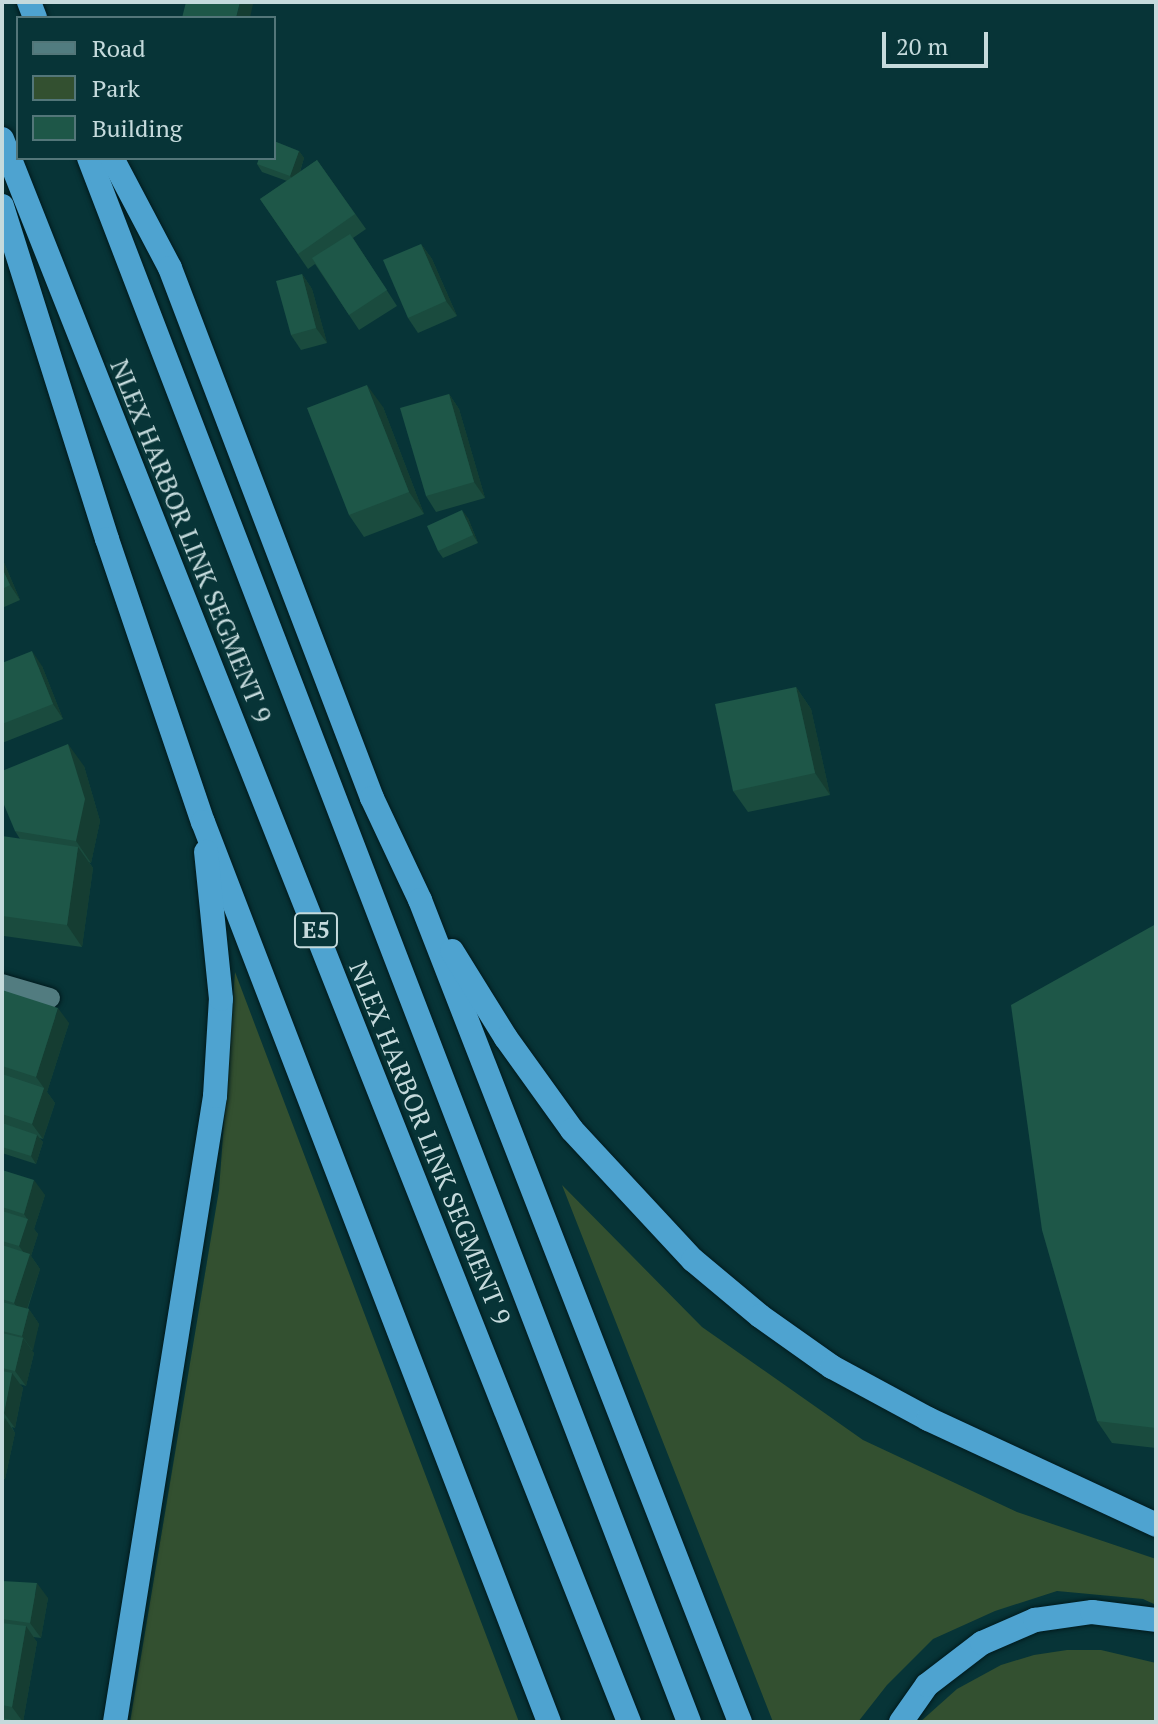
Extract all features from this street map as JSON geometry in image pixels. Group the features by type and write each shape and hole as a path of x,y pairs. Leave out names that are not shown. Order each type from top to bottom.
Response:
{"highway":[{"name":"NLEX HARBOR LINK SEGMENT 9","path":"2,139 629,1722"},
{"name":"NLEX HARBOR LINK SEGMENT 9","path":"90,160 689,1722"},
{"path":"113,160 170,268 372,798 420,900 740,1722"},
{"path":"2,206 102,524 203,822 549,1722"},
{"path":"115,1722 215,1096 221,999 203,822"},
{"path":"420,900 506,1038 572,1130 693,1260 760,1316 832,1367 928,1419 1156,1525"},
{"path":"901,1722 927,1685 982,1643 1035,1620 1092,1612 1156,1620"}],"street":[{"path":"2,984 50,998"}],"green space":[{"path":"235,972 519,1722 130,1722 219,1190"},
{"path":"562,1185 702,1327 863,1440 1017,1512 1156,1559 1156,1605 1143,1599 1057,1591 995,1611 933,1639 887,1685 858,1722 773,1722"},
{"path":"1067,1650 1101,1650 1156,1663 1156,1722 920,1722 957,1689 1001,1665 1034,1655"}],"building":[{"path":"186,2 240,2 236,16 182,16"},
{"path":"276,142 299,151 290,176 257,164 258,160 276,160"},
{"path":"317,160 355,214 298,254 260,199"},
{"path":"350,234 387,290 349,315 312,258"},
{"path":"421,244 446,301 408,318 383,260"},
{"path":"302,274 316,328 291,335 276,281"},
{"path":"367,385 409,492 349,515 307,408"},
{"path":"449,394 474,482 426,496 400,408"},
{"path":"462,510 473,535 438,551 427,526"},
{"path":"2,568 10,585 2,589"},
{"path":"32,651 53,704 2,724 2,663"},
{"path":"796,687 815,773 733,791 715,704"},
{"path":"68,744 85,799 76,841 15,831 2,800 2,771"},
{"path":"2,836 78,847 67,925 2,916"},
{"path":"1156,924 1156,1428 1097,1421 1042,1230 1011,1005"},
{"path":"2,990 58,1008 36,1077 2,1066"},
{"path":"2,1074 44,1088 32,1124 2,1114"},
{"path":"2,1123 37,1135 31,1156 2,1147"},
{"path":"2,1170 34,1180 24,1214 2,1207"},
{"path":"2,1211 28,1219 19,1246 2,1241"},
{"path":"2,1245 30,1254 14,1303 2,1299"},
{"path":"2,1302 29,1309 22,1336 2,1331"},
{"path":"2,1333 23,1338 15,1371 2,1368"},
{"path":"2,1371 12,1373 4,1413 2,1412"},
{"path":"2,1581 37,1583 30,1623 2,1619"},
{"path":"2,1623 26,1626 12,1707 2,1705"}]}
